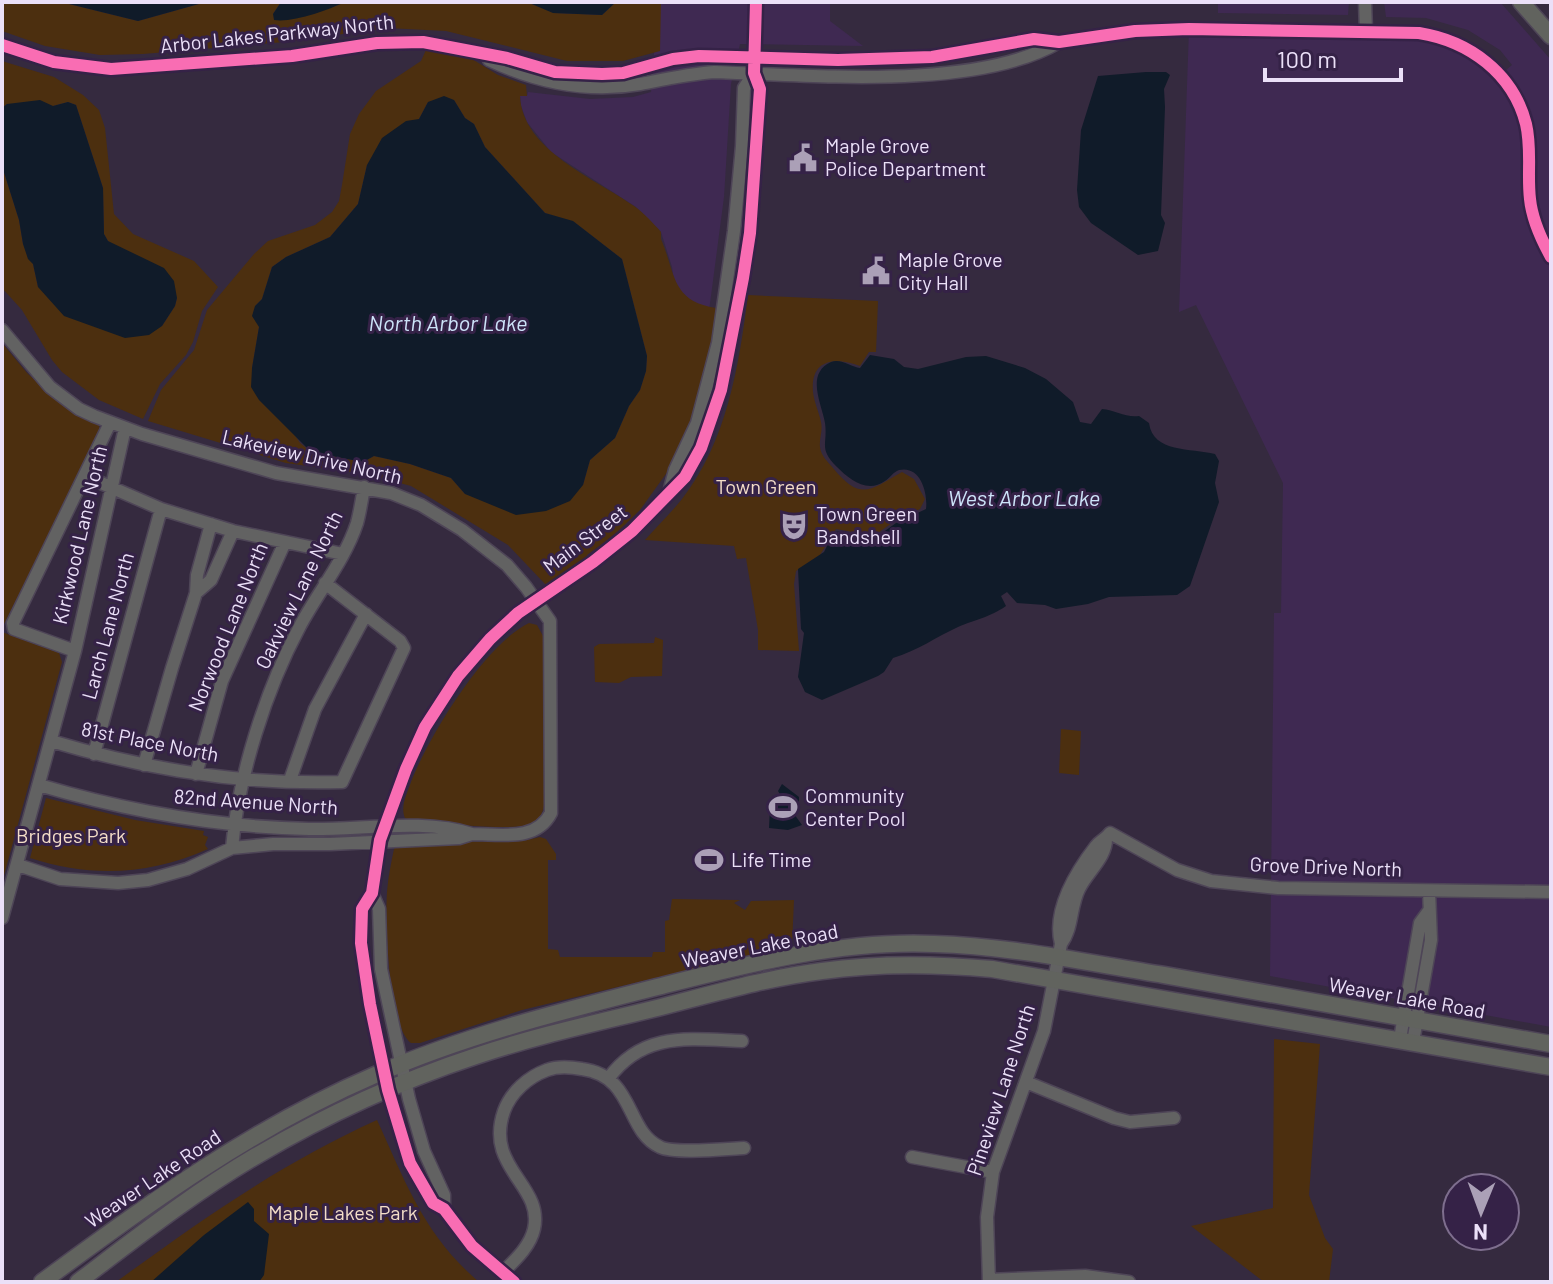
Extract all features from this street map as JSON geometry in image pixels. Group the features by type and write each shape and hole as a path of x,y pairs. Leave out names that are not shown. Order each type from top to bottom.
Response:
{"main road":[{"path":"1521,2 1551,36"},
{"name":"Weaver Lake Road","path":"42,1282 157,1197 220,1155 332,1094 384,1071 491,1031 691,979 815,951 932,943 1060,951 1551,1044"},
{"name":"Weaver Lake Road","path":"78,1282 187,1199 253,1157 388,1090 473,1056 529,1040 768,980 822,971 929,963 1055,978 1551,1067"}],"street":[{"name":"Main Street","path":"384,1071 366,982 361,943 362,909 372,893 382,834 415,748 444,696 490,639 535,601 616,545 670,492 675,470 697,423 718,343 734,231 744,88 754,73 756,2"},
{"path":"1365,2 1366,31"},
{"name":"Arbor Lakes Parkway North","path":"2,45 54,62 111,69 292,56 389,42 423,42 507,58 555,72 588,74 623,73 673,59 699,56 908,59 947,56 1034,39 1059,42 1135,31 1419,33 1450,40 1483,59 1500,75 1519,104 1529,146 1530,202 1536,226 1551,257"},
{"name":"Arbor Lakes Parkway North","path":"474,52 537,79 577,86 607,87 639,84 682,74 932,74 1037,55 1059,42"},
{"name":"Lakeview Drive North","path":"2,330 50,387 79,409 125,428 276,473 391,493 421,505 462,530 507,565 547,615 551,633 552,771 551,813 547,820"},
{"name":"Kirkwood Lane North","path":"75,651 14,629 13,623 110,423"},
{"name":"Kirkwood Lane North","path":"2,918 75,651 125,428"},
{"path":"85,476 161,509 233,531 343,554"},
{"name":"Oakview Lane North","path":"232,848 243,779 271,693 299,628 343,554 356,524 364,487"},
{"name":"Larch Lane North","path":"94,754 161,509"},
{"path":"144,765 196,593 197,575 211,524"},
{"path":"196,593 211,580 233,531"},
{"name":"Norwood Lane North","path":"196,774 222,681 285,542"},
{"path":"290,780 315,709 366,614 325,583"},
{"name":"81st Place North","path":"51,741 94,754 196,774 243,779 342,782 370,716 403,655 404,648 400,641 366,614"},
{"name":"82nd Avenue North","path":"39,785 156,815 234,825 382,834"},
{"name":"82nd Avenue North","path":"18,865 60,879 118,883 148,880 187,869 232,848 330,844 382,834 459,829 472,834 529,834 542,827 547,820"},
{"name":"Grove Drive North","path":"1108,836 1177,870 1211,881 1278,888 1551,892"},
{"name":"Pineview Lane North","path":"989,1281 987,1217 993,1172 1044,1031 1060,951 1068,934 1078,890 1107,847 1108,836"},
{"path":"1406,1040 1431,940 1429,891"},
{"name":"Main Street","path":"372,893 379,909 381,969 402,1064"},
{"path":"608,1079 625,1058 648,1047 680,1040 742,1041"},
{"path":"402,1064 416,1125 444,1195 444,1209"},
{"path":"502,1273 527,1245 534,1229 534,1212 529,1196 504,1159 500,1130 504,1111 523,1084 550,1069 588,1069 608,1079 624,1094 648,1140 667,1150 744,1148"},
{"path":"384,1071 416,1175 433,1203 444,1209 472,1246 514,1282"},
{"path":"1026,1082 1130,1122 1174,1118"},
{"path":"912,1157 993,1172"},
{"path":"989,1281 1085,1276 1129,1282"}],"shaded area":[{"path":"658,2 830,2 830,21 863,46 740,44 731,84 724,197 709,311 684,356 672,267 661,232 636,207 551,152 527,122 520,96 527,96 528,92 590,99 633,97 651,92"},
{"path":"1218,2 1349,2 1348,15 1218,13"},
{"path":"1384,2 1500,2 1551,60 1551,1027 1270,976 1274,613 1281,613 1283,483 1196,305 1179,312 1189,29 1440,37 1500,75 1512,65 1500,50 1468,30 1426,18 1386,17"}],"green space":[{"path":"2,2 61,2 138,21 206,2 281,2 273,14 292,14 327,9 345,2 527,2 554,13 602,15 616,2 661,2 660,51 623,61 567,61 446,31 387,28 284,42 100,55 45,46 2,31"},
{"path":"426,50 472,59 498,75 526,85 527,96 520,96 524,115 533,132 564,161 645,215 661,232 673,274 683,292 701,304 716,308 718,317 690,430 668,471 640,510 612,537 587,555 586,561 546,585 508,545 411,486 366,474 286,463 148,421 161,390 194,350 207,310 254,254 268,241 315,225 332,212 339,201 350,134 359,114 376,91 421,61","holes":["454,100 465,118 474,124 485,147 545,213 574,222 622,259 647,356 646,371 640,390 615,438 590,460 583,485 465,494 451,478 410,464 374,456 363,462 311,452 300,443 252,368 259,327 255,306 262,299 272,267 286,257 330,237 358,204 367,165 419,119 428,102"]},
{"path":"2,61 54,77 83,95 99,110 105,128 114,214 133,234 194,261 218,287 202,311 186,355 160,384 143,419 99,400 62,372 22,310 2,288 2,166 38,287 162,326 177,298 108,241 104,234 103,188 76,105 68,102 53,106 7,104 2,108"},
{"name":"Town Green","path":"748,295 878,301 876,352 869,352 860,366 834,361 820,366 816,372 813,392 821,425 821,450 827,461 851,486 866,490 902,472 914,479 925,499 920,509 898,519 866,541 853,532 836,529 820,555 796,571 794,584 799,651 758,650 758,630 746,558 737,559 734,546 645,540 682,499 710,453 735,375"},
{"path":"2,343 27,373 57,401 99,425 100,432 2,628"},
{"path":"529,623 537,625 543,636 544,805 540,817 530,824 506,827 405,818 404,804 411,782 444,717 494,651"},
{"path":"2,632 59,653 62,662 2,883"},
{"path":"655,637 663,640 662,676 631,677 619,683 595,682 594,647 599,644 654,643"},
{"path":"1061,729 1081,731 1079,775 1059,773"},
{"name":"Bridges Park","path":"46,798 135,820 204,831 203,835 208,837 205,845 208,849 164,864 120,871 76,869 30,858"},
{"path":"540,837 546,839 556,854 556,860 548,860 548,949 558,950 560,957 652,957 653,952 665,952 665,921 669,920 672,899 740,900 734,903 745,910 751,901 794,900 792,945 522,1010 420,1043 411,1043 403,1033 397,1016 390,972 387,892 394,849 430,842 523,841"},
{"path":"1274,1039 1320,1044 1309,1195 1325,1238 1333,1249 1329,1282 1264,1282 1191,1226 1273,1208"},
{"name":"Maple Lakes Park","path":"377,1120 430,1227 479,1282 116,1282 274,1174"}],"water":[{"path":"61,2 206,2 138,21"},
{"path":"281,2 345,2 300,18 274,20 273,14"},
{"path":"527,2 616,2 602,15 553,13"},
{"path":"1166,72 1170,75 1164,89 1161,215 1165,223 1158,251 1138,255 1091,223 1079,207 1077,190 1081,130 1098,76"},
{"name":"North Arbor Lake","path":"444,96 454,100 465,118 474,124 485,147 545,213 573,221 622,259 647,356 640,390 615,438 590,460 583,485 570,501 546,511 516,515 465,494 451,478 410,464 374,456 363,462 311,452 259,400 251,387 259,327 252,316 255,306 262,299 272,267 286,257 330,237 358,204 367,165 382,138 406,121 419,119 428,102"},
{"path":"40,100 53,106 68,102 76,105 103,188 104,234 108,241 164,268 174,281 175,306 162,326 149,335 125,338 64,316 38,287 2,166 2,108 7,104"},
{"name":"West Arbor Lake","path":"870,355 894,359 904,367 918,369 966,357 986,356 1025,368 1046,379 1073,402 1080,422 1091,424 1102,409 1139,416 1149,423 1152,433 1165,444 1215,454 1219,461 1215,483 1219,502 1190,586 1177,595 1109,597 1056,609 1017,603 1007,592 1001,596 1006,606 893,658 878,676 822,700 805,692 798,677 804,633 801,629 798,569 824,552 834,532 845,531 868,543 896,523 926,509 922,482 913,472 899,470 878,485 865,485 842,472 826,451 825,423 817,390 819,374 823,367 835,361 860,368"},
{"name":"Community Center Pool","path":"782,784 799,797 799,805 792,811 802,825 788,830 769,828 770,807 773,806 773,798 782,798 778,791"},
{"path":"248,1202 254,1209 254,1221 269,1234 264,1275 259,1282 151,1282 204,1235"}],"cycle path":[{"path":"514,1282 472,1246 444,1209 433,1203 410,1163 388,1090 370,1004 361,943 362,909 372,893 380,840 406,769 425,727 458,676 518,613 632,531 685,477 701,448 721,390 750,233 760,89 754,73 756,2"},
{"path":"2,45 54,62 111,69 292,56 377,43 423,42 507,58 555,72 602,74 623,73 673,59 699,56 838,60 932,57 1034,39 1059,42 1135,31 1419,33 1455,43 1471,52 1486,62 1511,89 1528,133 1529,190 1533,214 1551,257"}],"place":[{"name":"Maple Grove Police Department","path":"803,158"},
{"name":"Maple Grove City Hall","path":"876,271"},
{"name":"Town Green Bandshell","path":"794,526"},
{"name":"Community Center Pool","path":"783,807"},
{"name":"Life Time","path":"709,860"}]}
